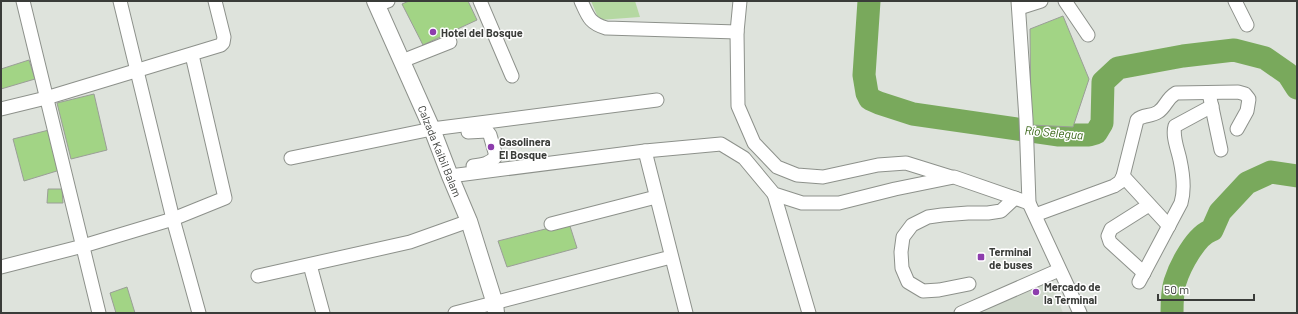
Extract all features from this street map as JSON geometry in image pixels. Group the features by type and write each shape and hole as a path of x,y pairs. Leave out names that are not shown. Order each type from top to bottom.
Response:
{"main road":[{"name":"Calzada Kaibil Balam","path":"380,2 402,61 469,221 498,310"}],"street":[{"path":"23,1 98,313"},
{"path":"120,1 173,219 199,313"},
{"path":"1,109 46,98 221,45 224,37 215,1"},
{"path":"480,1 512,76"},
{"path":"581,1 589,18 596,25 606,28 737,32"},
{"path":"740,1 737,32 738,106 754,143 777,167 797,175 823,177 878,165 906,163 954,177 1015,198 1032,209 1114,186 1120,182 1123,176 1137,120 1140,116 1156,114 1160,111 1169,97 1176,93 1238,92 1245,94 1249,99 1247,111 1237,129"},
{"path":"1041,1 1019,5 1026,139 1032,209 1080,313"},
{"path":"1065,1 1088,34"},
{"path":"1235,1 1247,25"},
{"path":"402,61 450,42"},
{"path":"1,267 83,246 173,219 224,200 226,196 192,55"},
{"path":"1209,92 1221,150"},
{"path":"291,158 433,133 657,100"},
{"path":"1149,205 1111,229 1108,236 1110,242 1142,278 1181,203 1183,196 1181,161 1175,135 1175,126 1212,106"},
{"path":"448,172 492,161 496,156 490,135 486,131 467,128"},
{"path":"448,172 721,144 744,158 774,194 809,313"},
{"path":"645,151 686,313"},
{"path":"1123,176 1169,226"},
{"path":"774,194 802,202 839,203 895,189 954,177"},
{"path":"551,224 656,197"},
{"path":"969,284 939,290 924,291 908,282 902,268 901,252 903,237 912,225 928,218 942,215 968,213 988,214 1001,211 1015,198"},
{"path":"258,276 410,242 469,221"},
{"path":"455,313 498,310 671,257"},
{"path":"310,265 323,313"},
{"path":"961,313 1059,270"}],"shaded area":[{"name":"Mercado de la Terminal","path":"1050,279 1063,313 985,313 982,306"}],"green space":[{"path":"591,1 635,1 640,17 599,20"}],"building":[{"name":"Hotel del Bosque","path":"409,1 468,1 477,20 423,45 402,4"},
{"path":"1063,16 1089,79 1073,127 1031,125 1030,29"},
{"path":"29,60 35,79 1,89 1,69"},
{"path":"94,94 107,150 71,159 57,103"},
{"path":"49,130 60,170 24,181 13,139"},
{"path":"48,189 62,189 63,203 47,203"},
{"path":"569,223 577,248 507,267 498,241"},
{"path":"127,287 135,313 116,313 110,293"}],"waterway":[{"name":"Río Selegua","path":"869,1 864,75 867,93 870,99 913,114 1059,135 1089,135 1096,133 1102,123 1103,82 1118,68 1183,56 1234,50 1265,58 1288,74 1297,88"},
{"name":"Río Selegua","path":"1172,313 1173,290 1181,268 1195,244 1206,233 1212,230 1220,212 1247,183 1271,172 1297,176"}],"place":[{"name":"Hotel del Bosque","path":"433,32"},
{"name":"Gasolinera El Bosque","path":"491,147"},
{"name":"Terminal de buses","path":"981,257"},
{"name":"Mercado de la Terminal","path":"1036,292"}]}
